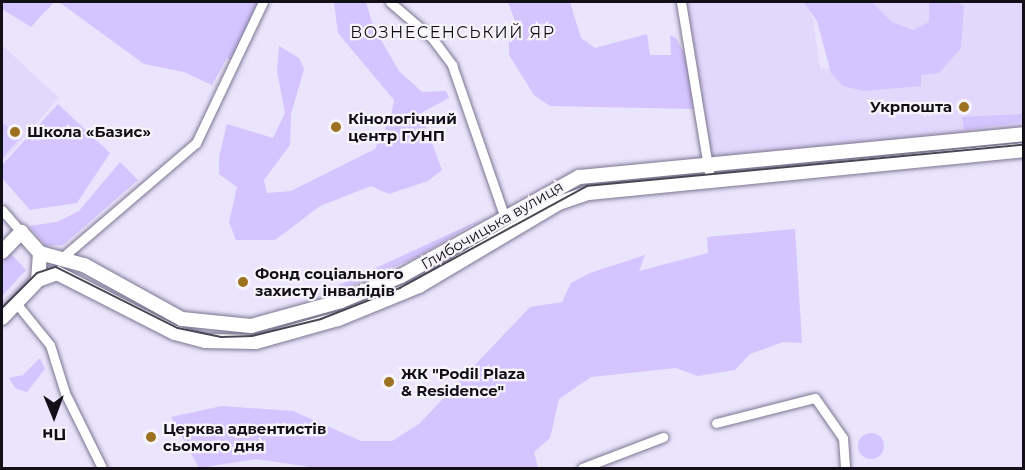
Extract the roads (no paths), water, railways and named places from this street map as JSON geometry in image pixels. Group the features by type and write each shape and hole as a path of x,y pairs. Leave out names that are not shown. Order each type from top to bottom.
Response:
{"main road":[{"name":"Глибочицька вулиця","path":"40,254 64,256 182,319 251,326 371,290 459,247 504,218 579,177 1023,134"},
{"name":"Глибочицька вулиця","path":"38,280 64,274 189,338 256,342 338,319 419,286 571,197 710,180 1023,150"},
{"path":"2,252 21,232 40,254 38,280 2,318"}],"street":[{"path":"64,256 196,143 263,2"},
{"path":"390,2 432,38 452,65 504,218"},
{"path":"681,2 710,180"},
{"path":"2,210 21,232"},
{"path":"16,303 50,345 65,393 102,468"},
{"path":"716,423 815,398 843,438 845,468"},
{"path":"582,468 663,437"}],"tram line":[{"path":"2,308 37,273 56,267 178,328 221,337 252,336 321,319 400,288 587,186 1024,145"}],"place":[{"name":"Укрпошта","path":"964,107"},
{"name":"Кінологічний центр ГУНП","path":"336,127"},
{"name":"Школа «Базис»","path":"15,132"},
{"name":"Фонд соціального захисту інвалідів","path":"243,282"},
{"name":"ЖК \"Podil Plaza & Residence\"","path":"389,382"},
{"name":"Церква адвентистів сьомого дня","path":"151,437"}],"district":[{"name":"ВОЗНЕСЕНСЬКИЙ ЯР","path":"453,33"}]}
